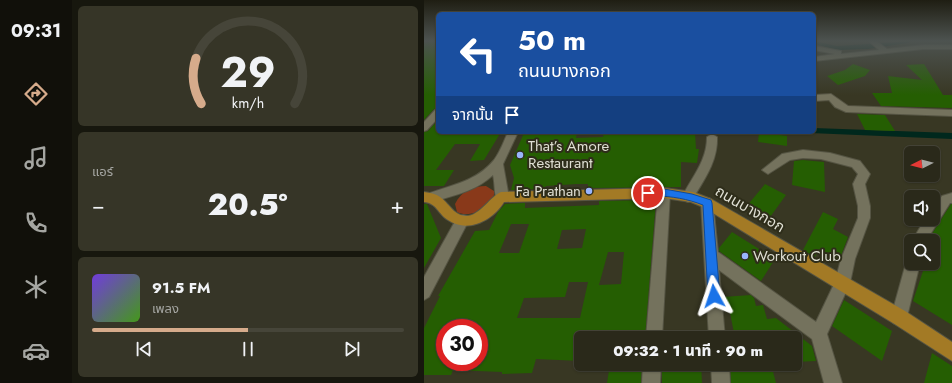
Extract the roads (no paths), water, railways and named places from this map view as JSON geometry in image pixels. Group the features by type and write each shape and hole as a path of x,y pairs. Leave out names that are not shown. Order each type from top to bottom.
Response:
{"main road":[{"name":"ถนนบางกอก","path":"501,197 664,193 688,196 707,203 899,317 952,352"},
{"path":"427,197 444,206 454,218 463,220 482,216 491,210 501,197"}],"street":[{"path":"816,98 831,97 841,107 855,110 952,113"},
{"path":"424,128 436,114"},
{"path":"427,197 453,192 477,181 498,163 512,134"},
{"path":"688,196 709,160 712,137"},
{"path":"768,170 786,158 799,154 856,164 864,174 859,184 864,206 864,218 848,259 842,283 819,334"},
{"path":"498,163 502,192 501,197"},
{"path":"654,331 664,193"},
{"path":"940,208 946,199 952,198"},
{"path":"707,203 716,331"},
{"path":"424,292 463,220"},
{"path":"922,234 928,226"},
{"path":"710,254 819,334 833,383"},
{"path":"899,317 911,270"},
{"path":"651,383 652,371"},
{"path":"720,371 721,383"}],"waterway":[{"path":"816,131 952,136"}],"place":[{"name":"That’s Amore Restaurant","path":"520,155"},
{"name":"Fa Prathan","path":"589,191"},
{"name":"Workout Club","path":"745,256"}]}
